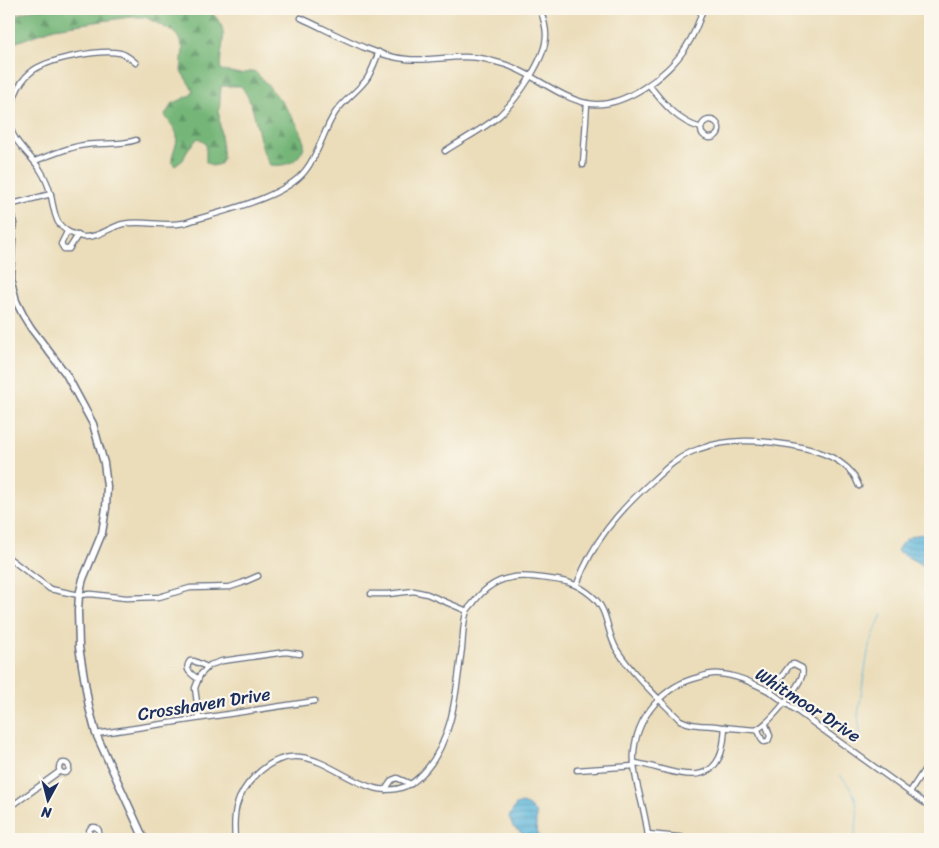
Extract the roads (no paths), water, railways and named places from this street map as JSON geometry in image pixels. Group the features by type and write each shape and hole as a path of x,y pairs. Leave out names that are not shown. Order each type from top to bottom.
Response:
{"street":[{"path":"445,151 500,115 530,77 541,54 546,37 540,9"},
{"path":"301,18 379,52 406,59 453,57 484,59 514,68 571,98 587,103 620,100 649,85 670,66 685,48 697,27 703,9"},
{"path":"136,64 123,53 106,52 56,60 31,72 15,94 9,121 10,130 14,139 36,161 46,179 58,221 67,232 83,237 96,235 122,224 139,222 171,225 184,223 272,195 289,187 310,165 334,114 368,78 379,52"},
{"path":"649,85 670,112 678,118 701,128"},
{"path":"583,164 587,103"},
{"path":"36,161 85,145 120,144 136,140"},
{"path":"51,194 9,207 13,223 11,293 23,315 66,374 96,433 104,463 107,496 102,533 83,579 79,595 80,647 89,707 96,734 144,839"},
{"path":"67,232 62,244 64,249 69,249 78,235"},
{"path":"577,584 590,554 610,524 628,503 668,467 684,455 700,448 740,441 770,442 802,447 820,452 836,460 852,473 859,486"},
{"path":"9,558 50,589 79,595 91,594 126,598 159,597 190,588 230,587 258,576"},
{"path":"235,839 236,803 245,787 272,762 288,756 301,756 314,760 363,784 385,790 400,788 417,780 433,761 450,724 467,611 481,592 495,582 504,579 527,576 577,584 596,600 604,612 615,646 629,666 680,720 687,724 696,727 758,730 766,725 785,702 802,676 802,668 790,665 770,692"},
{"path":"371,594 414,591 427,594 467,611"},
{"path":"199,718 195,688 198,679 207,668 222,661 286,652 300,654"},
{"path":"198,679 189,673 187,669 190,661 194,661 207,668"},
{"name":"Whitmoor Drive","path":"648,837 634,765 636,736 639,728 659,698 678,683 716,673 740,677 770,692 930,807"},
{"name":"Crosshaven Drive","path":"96,734 315,700"},
{"path":"758,730 762,740 764,742 768,741 770,736 766,725"},
{"path":"577,770 646,764 692,776 713,767 720,758 725,727"},
{"path":"910,792 930,761"},
{"path":"9,808 60,771"},
{"path":"385,790 392,780 396,778 411,784"},
{"path":"648,837 698,839"}],"water":[{"path":"926,534 928,536 924,566 897,551 905,540 916,535"},
{"path":"522,803 529,806 536,813 536,828 540,839 523,839 522,833 513,827 509,817 516,805"}],"waterway":[{"path":"861,741 858,715 863,682 869,646 882,614"},
{"path":"840,775 852,791 857,805 854,839"}]}
